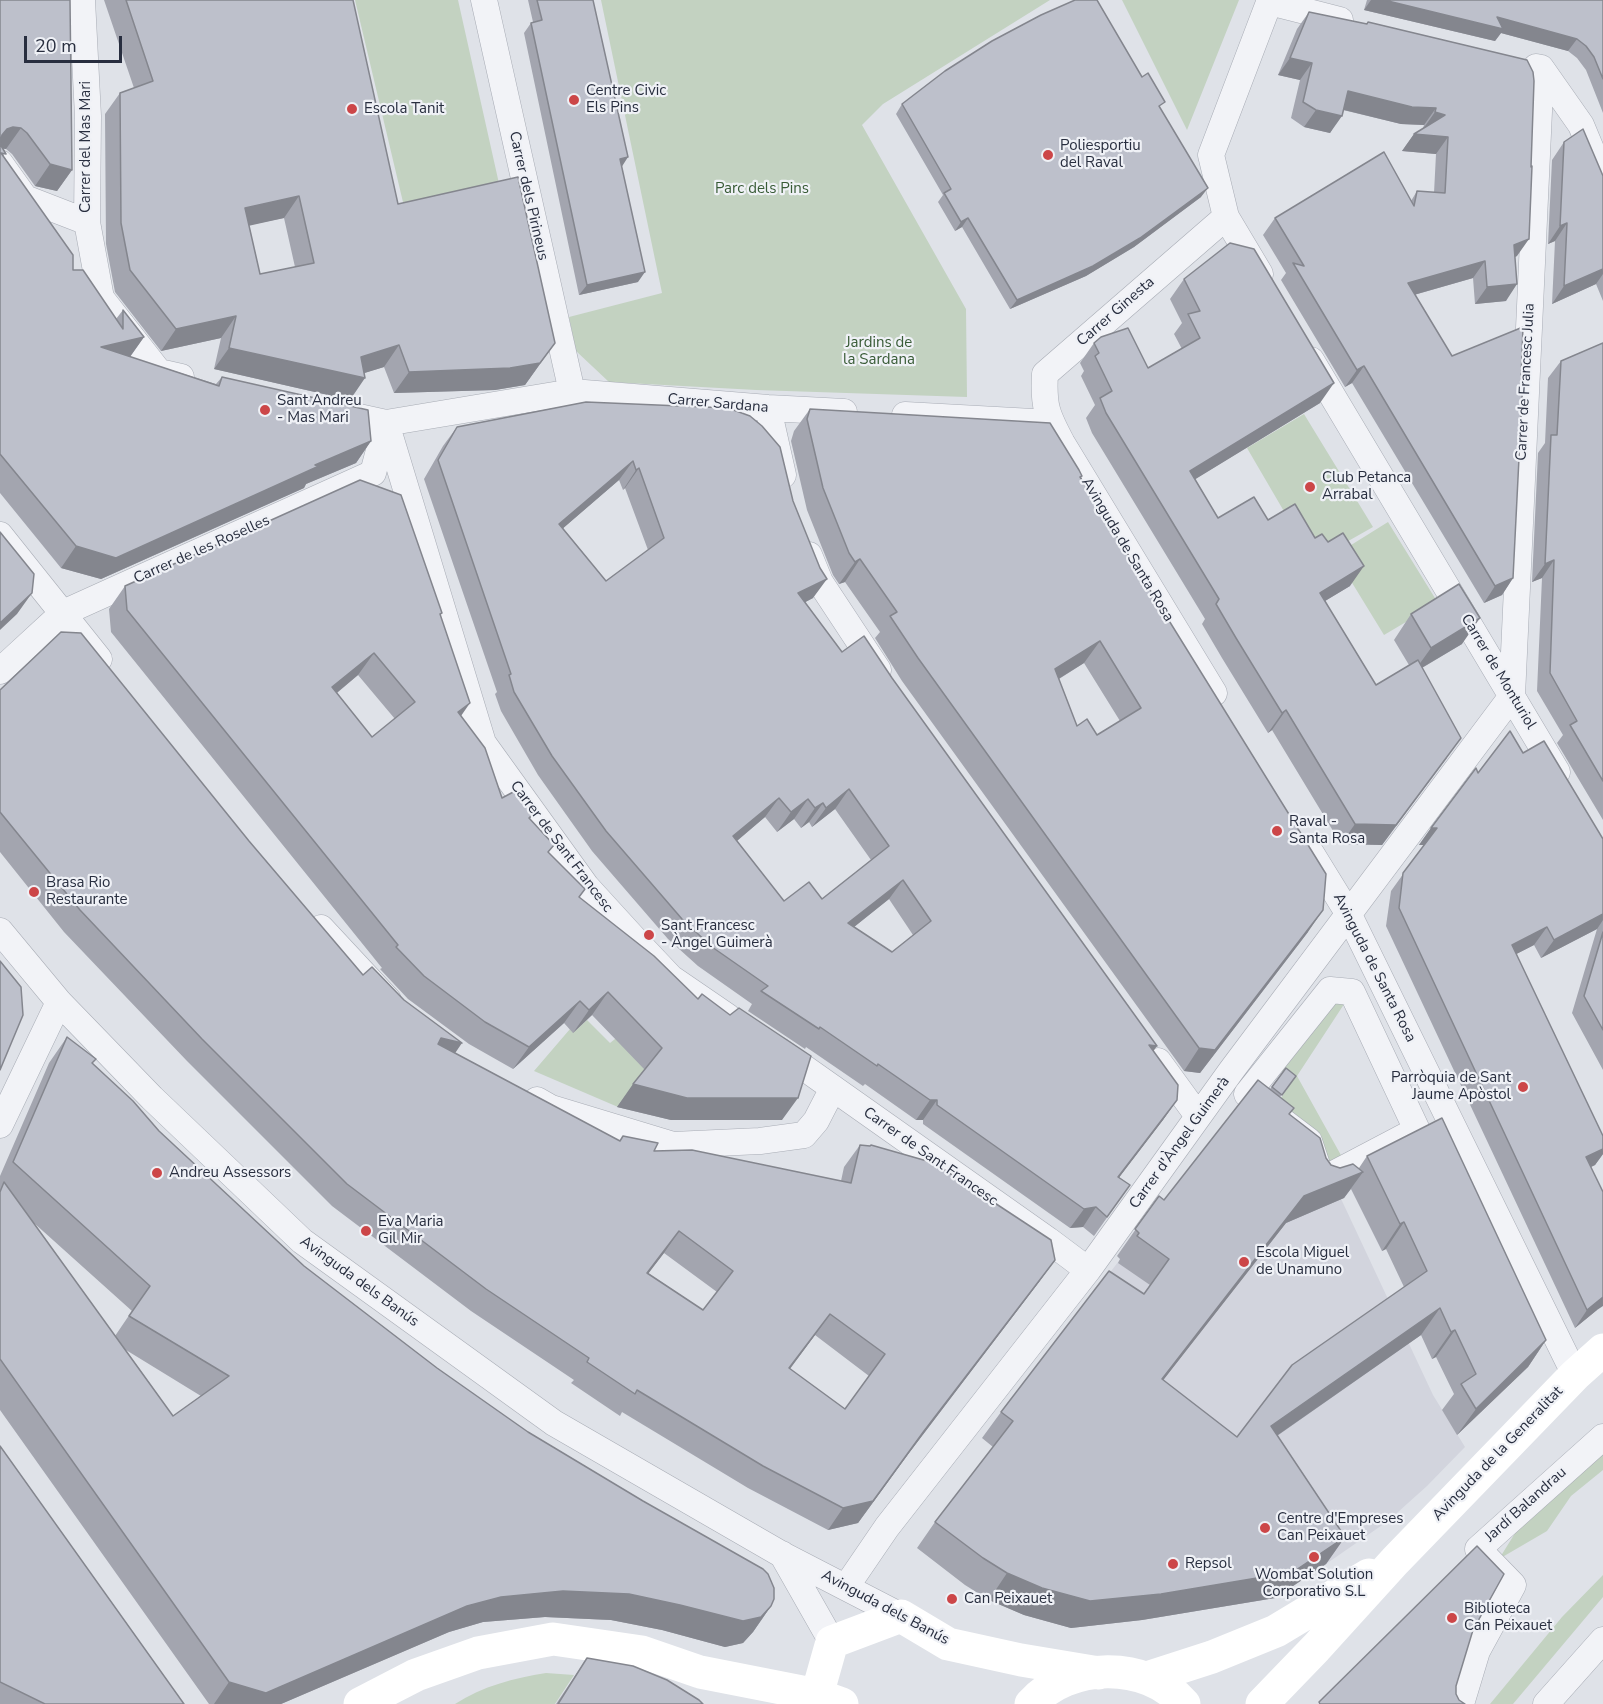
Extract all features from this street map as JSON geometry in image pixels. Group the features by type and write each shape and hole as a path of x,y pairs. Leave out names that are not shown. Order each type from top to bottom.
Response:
{"street":[{"name":"Carrer del Mas Mari","path":"82,0 88,116 87,222 100,298 159,372 201,382"},
{"name":"Carrer dels Pirineus","path":"484,0 572,392"},
{"path":"1269,289 1226,218 1210,155 1269,1 1367,26"},
{"name":"Carrer de Francesc Julia","path":"1512,696 1530,65 1581,125 1603,178"},
{"path":"0,163 25,198 87,222"},
{"name":"Carrer Ginesta","path":"1051,423 1044,400 1044,374 1226,218"},
{"name":"Carrer de Monturiol","path":"1299,340 1567,789"},
{"name":"Carrer Sardana","path":"386,423 572,392 768,408 1051,423"},
{"path":"316,407 386,423"},
{"path":"768,408 788,492"},
{"name":"Carrer de les Roselles","path":"0,671 63,613 373,473 386,423"},
{"name":"Carrer de Sant Francesc","path":"386,423 483,743 586,886 671,978 833,1088 1088,1270"},
{"name":"Avinguda de Santa Rosa","path":"1051,423 1227,714"},
{"path":"801,534 820,582 890,689"},
{"path":"0,535 111,674"},
{"name":"Carrer d'Àngel Guimerà","path":"846,1587 886,1527 1088,1270 1198,1116 1512,696"},
{"name":"Avinguda de Santa Rosa","path":"1293,825 1348,913 1575,1375"},
{"path":"305,912 407,1017"},
{"name":"Avinguda dels Banús","path":"0,931 59,1002 152,1098 302,1241 554,1424 781,1554 901,1616 948,1644 1021,1660 1099,1673"},
{"path":"1330,990 1352,992 1417,1130 1322,1180 1309,1141 1247,1094 1330,990"},
{"path":"0,1125 59,1002"},
{"path":"1145,1043 1198,1116"},
{"path":"521,1091 551,1108 673,1145 760,1141 804,1134 816,1122 833,1088"},
{"name":"Avinguda de la Generalitat","path":"1262,1704 1395,1561 1575,1375 1603,1350"},
{"name":"Jardí Balandrau","path":"1461,1704 1477,1651 1513,1585 1478,1549 1603,1437"},
{"name":"Avinguda dels Banús","path":"781,1554 832,1642"},
{"name":"Avinguda de la Generalitat","path":"1147,1678 1212,1657 1276,1631 1395,1561"},
{"path":"360,1704 416,1675 478,1653 553,1639 642,1652 700,1672 830,1700 832,1642 901,1616"},
{"path":"1546,1704 1603,1640"},
{"path":"1031,1704 1040,1694 1068,1678 1125,1672 1147,1678 1177,1696 1184,1704"},
{"path":"395,1704 416,1675"}],"shaded area":[{"name":"Escola Miguel de Unamuno","path":"1247,1094 1335,1186 1433,1395 1465,1447 1388,1521 1326,1564 1059,1339"}],"green space":[{"path":"355,0 458,0 502,197 407,219"},
{"name":"Parc dels Pins","path":"601,0 1050,0 883,104 862,125 966,309 967,397 756,390 609,382 576,351 569,317 662,293"},
{"path":"1122,0 1239,0 1187,130"},
{"name":"Club Petanca Arrabal","path":"1304,414 1373,527 1313,561 1247,448"},
{"path":"1388,522 1438,603 1384,635 1335,555"},
{"path":"1330,990 1352,992 1297,1076 1347,1166 1322,1180 1271,1113 1293,1080 1272,1065"},
{"path":"686,1017 618,1107 534,1071 570,1029 574,1032 587,1020 610,1043 615,1039"},
{"path":"1603,1437 1603,1470 1571,1496 1547,1531 1499,1559 1535,1501"},
{"path":"1603,1575 1603,1597 1513,1704 1490,1704 1562,1617"},
{"path":"546,1673 574,1675 555,1704 455,1704 477,1692 499,1684"}],"building":[{"path":"0,0 70,0 72,170 50,164 21,128 7,129 2,135 0,144"},
{"path":"126,0 353,0 398,204 518,177 555,343 540,363 510,368 409,372 399,345 361,357 365,378 229,348 236,316 176,329 130,270 121,223 120,93 153,81","holes":["299,196 314,263 260,274 245,208"]},
{"path":"537,0 593,0 628,157 620,159 645,272 587,285 531,23 542,20"},
{"name":"Poliesportiu del Raval","path":"1075,0 1097,0 1142,77 1148,73 1165,102 1159,106 1208,188 1140,238 1093,266 1017,300 968,218 961,222 944,193 951,189 902,104 945,71 992,41"},
{"path":"1384,0 1603,0 1603,79 1594,57 1577,39 1497,17 1503,29"},
{"path":"1309,12 1367,24 1368,22 1527,60 1533,72 1529,239 1514,245 1517,284 1487,287 1485,261 1408,283 1452,356 1523,327 1521,379 1523,378 1513,578 1495,586 1364,366 1357,370 1293,263 1304,266 1275,218 1384,152 1414,206 1417,191 1445,193 1448,137 1414,134 1445,115 1435,112 1436,108 1412,107 1348,91 1342,116 1316,110 1303,102 1312,63 1290,58"},
{"path":"1583,129 1603,176 1603,269 1564,286 1567,223 1560,226 1564,142"},
{"path":"0,144 6,154 1,153 73,255 73,270 83,270 123,329 123,310 144,337 101,347 219,386 222,377 368,410 371,441 116,558 76,546 0,454"},
{"path":"1230,243 1254,249 1334,383 1190,471 1218,518 1254,497 1268,520 1295,504 1315,538 1322,534 1328,542 1343,533 1364,566 1320,593 1376,685 1418,660 1461,738 1396,825 1355,824 1286,710 1282,713 1236,638 1216,604 1219,599 1106,413 1100,398 1112,391 1095,356 1099,353 1094,343 1101,337 1128,328 1148,368 1200,338 1188,314 1200,311 1184,279"},
{"path":"1603,343 1603,781 1570,725 1577,721 1550,673 1554,560 1545,564 1551,435 1557,435 1561,361"},
{"path":"586,402 728,408 750,416 780,447 793,501 820,568 827,579 798,593 842,652 864,636 1157,1046 1149,1045 1178,1085 1177,1100 1118,1177 1130,1185 1107,1217 1096,1207 1084,1209 937,1105 937,1100 930,1100 878,1064 877,1066 820,1027 819,1029 761,991 768,986 712,947 682,919 606,831 552,756 514,692 509,675 511,674 438,460 457,427","holes":["633,461 636,470 639,468 664,538 606,581 559,524","849,789 889,846 822,899 809,882 784,901 733,836 779,798 791,812 808,799 815,808 823,803 826,808","903,880 931,921 892,952 848,923"]},
{"path":"810,409 1050,423 1079,470 1082,476 1080,477 1326,874 1323,910 1215,1050 1199,1048 918,658 890,616 897,612 860,559 855,562 849,553 823,488 807,419","holes":["1100,641 1141,708 1097,735 1087,719 1077,726 1055,669"]},
{"path":"360,480 401,495 470,703 458,712 485,748 502,798 517,790 534,813 529,818 554,845 548,852 585,889 579,897 654,956 698,999 702,994 730,1015 739,1008 811,1056 798,1098 687,1098 633,1084 662,1048 608,992 589,1010 580,1001 529,1047 485,1022 424,976 396,947 398,945 127,610 125,586","holes":["374,653 415,702 372,737 332,687"]},
{"path":"0,532 34,574 32,593 0,623"},
{"path":"1459,584 1480,618 1431,648 1411,614"},
{"path":"61,632 81,633 249,841 363,975 372,967 404,1000 462,1043 441,1038 438,1044 620,1141 623,1136 658,1143 654,1151 692,1150 851,1183 860,1145 871,1145 934,1163 1051,1240 1055,1260 873,1501 843,1508 763,1466 637,1390 635,1394 587,1362 589,1358 486,1289 347,1184 202,1039 80,910 0,812 0,690","holes":["679,1231 733,1271 703,1310 647,1273","830,1314 885,1354 845,1409 789,1368"]},
{"path":"1510,731 1523,753 1544,741 1603,839 1603,914 1554,940 1547,927 1512,945 1603,1136 1603,1149 1586,1157 1603,1192 1603,1297 1587,1310 1399,908 1403,873 1437,828 1431,828 1476,768 1478,773"},
{"path":"1603,932 1603,1030 1584,996"},
{"path":"0,961 21,987 23,1015 0,1070"},
{"path":"67,1037 96,1059 92,1063 133,1101 159,1131 304,1266 437,1368 528,1432 763,1569 768,1574 774,1588 774,1599 771,1606 761,1617 743,1621 629,1594 563,1591 501,1597 467,1606 266,1693 229,1682 0,1359 0,1192 4,1182 173,1416 229,1376 129,1316 150,1286 13,1162"},
{"path":"1286,1068 1296,1076 1282,1095 1272,1087"},
{"path":"1258,1080 1294,1108 1289,1114 1320,1138 1326,1158 1331,1165 1340,1168 1353,1164 1363,1172 1304,1196 1162,1379 1237,1437 1292,1365 1427,1271 1404,1222 1400,1224 1367,1156 1442,1118 1546,1340 1476,1409 1461,1384 1476,1374 1455,1330 1451,1332 1440,1308 1271,1426 1345,1537 1293,1572 1161,1594 1090,1601 1042,1588 1007,1573 935,1522 1013,1421 1001,1412 1109,1271 1144,1294 1169,1259 1137,1236 1139,1233 1135,1229 1159,1196 1164,1200"},
{"path":"0,1446 184,1704 45,1704 0,1682"},
{"name":"Biblioteca Can Peixauet","path":"1477,1546 1504,1574 1473,1630 1456,1686 1459,1700 1465,1704 1320,1704 1319,1702"},
{"path":"587,1658 633,1666 667,1680 703,1704 558,1704"}],"place":[{"name":"Centre Civic Els Pins","path":"574,100"},
{"name":"Escola Tanit","path":"352,109"},
{"name":"Poliesportiu del Raval","path":"1048,155"},
{"name":"Sant Andreu - Mas Mari","path":"265,410"},
{"name":"Club Petanca Arrabal","path":"1310,487"},
{"name":"Raval - Santa Rosa","path":"1277,831"},
{"name":"Brasa Rio Restaurante","path":"34,892"},
{"name":"Sant Francesc - Àngel Guimerà","path":"649,935"},
{"name":"Parròquia de Sant Jaume Apòstol","path":"1523,1087"},
{"name":"Andreu Assessors","path":"157,1173"},
{"name":"Eva Maria Gil Mir","path":"366,1231"},
{"name":"Escola Miguel de Unamuno","path":"1244,1262"},
{"name":"Centre d'Empreses Can Peixauet","path":"1265,1528"},
{"name":"Wombat Solution Corporativo S.L","path":"1314,1557"},
{"name":"Repsol","path":"1173,1564"},
{"name":"Can Peixauet","path":"952,1599"},
{"name":"Biblioteca Can Peixauet","path":"1452,1618"}],"park label":[{"name":"Jardins de la Sardana","path":"879,352"}]}
